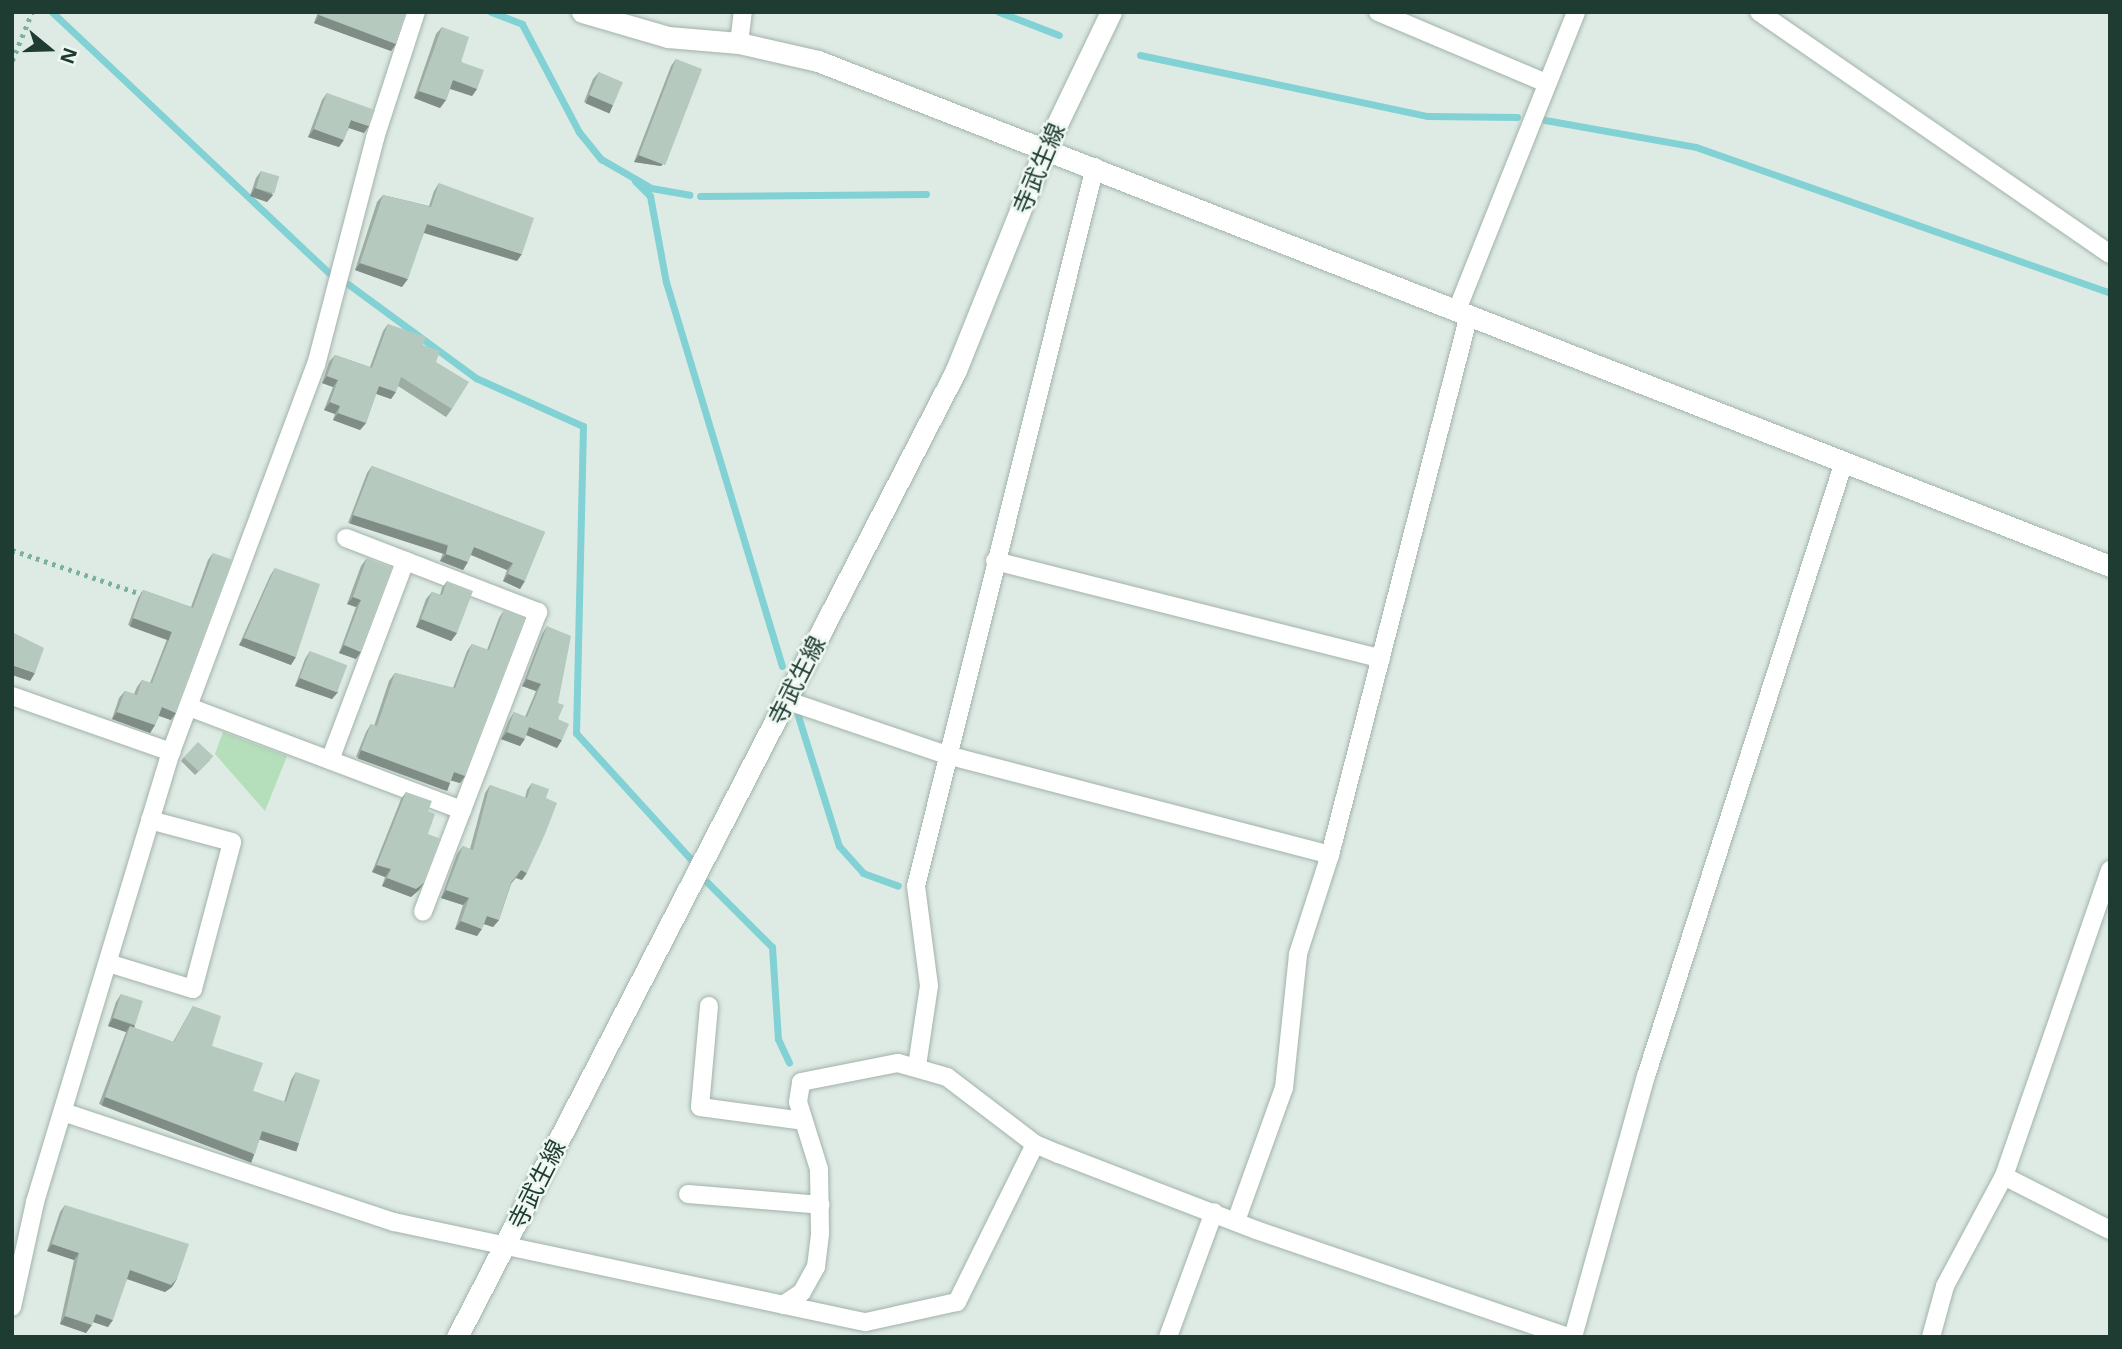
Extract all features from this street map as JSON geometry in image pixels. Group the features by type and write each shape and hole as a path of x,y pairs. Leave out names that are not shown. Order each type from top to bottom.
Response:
{"street":[{"path":"12,1305 63,1112 171,752 316,365 375,138 416,12"},
{"path":"582,12 668,37 739,43 818,61 1095,167 2110,566"},
{"path":"739,43 743,12"},
{"name":"寺武生線","path":"457,1337 956,370 1045,149 1111,12"},
{"path":"1378,12 1544,82"},
{"path":"1236,1221 1284,1088 1298,954 1331,855 1381,659 1463,312 1544,82 1576,12"},
{"path":"1759,12 2110,254"},
{"path":"917,1066 929,986 915,894 995,561 1095,167"},
{"path":"783,1305 802,1292 816,1267 821,1205 818,1169 803,1121 801,1082 876,1065 917,1066 965,1088 1035,1144 1236,1221 1570,1337 1646,1076 1844,461"},
{"path":"346,538 538,612 423,912"},
{"path":"330,760 405,561"},
{"path":"995,561 1381,659"},
{"path":"12,696 171,752"},
{"path":"785,700 947,755 1331,855"},
{"path":"189,707 463,810"},
{"path":"108,963 193,989 232,842 150,820"},
{"path":"1930,1337 1963,1249 2004,1176 2110,870"},
{"path":"709,1006 700,1108 803,1121"},
{"path":"63,1112 394,1222 866,1322 957,1302 1035,1144"},
{"path":"2004,1176 2110,1230"},
{"path":"688,1194 821,1205"},
{"path":"1168,1337 1214,1212"}],"path":[{"path":"12,61 32,12"},
{"path":"12,550 156,599"}],"green space":[{"path":"223,732 287,756 265,811 215,754"}],"building":[{"path":"320,12 407,12 396,44 319,15"},
{"path":"442,27 469,37 461,62 484,70 477,89 453,80 446,100 419,91"},
{"path":"676,59 702,69 665,165 639,155"},
{"path":"599,72 623,82 613,105 589,95"},
{"path":"327,93 375,110 369,126 351,120 344,140 314,129"},
{"path":"261,171 279,176 274,194 256,188"},
{"path":"439,183 534,218 522,254 427,224 408,279 360,263 383,195 431,207"},
{"path":"388,324 426,337 423,345 440,351 436,362 469,382 452,409 401,377 396,392 379,386 366,423 338,413 340,406 330,402 338,380 327,376 335,355 372,368"},
{"path":"372,466 545,532 525,581 508,574 513,563 474,547 468,562 446,554 448,545 353,515"},
{"path":"213,553 233,560 176,713 162,707 155,725 117,712 125,691 137,695 142,680 152,683 172,632 133,618 143,590 193,608"},
{"path":"367,558 393,568 361,652 344,645 361,600 353,597"},
{"path":"275,568 320,584 296,657 244,638"},
{"path":"447,581 473,591 457,633 421,619 432,592 442,595"},
{"path":"504,610 526,618 465,776 454,772 450,783 361,750 371,724 377,726 395,673 455,688 472,644 489,650"},
{"path":"547,626 571,636 558,703 564,705 558,719 569,724 562,740 529,727 525,739 507,732 514,712 527,717 541,684 527,679"},
{"path":"12,632 44,648 35,673 12,665"},
{"path":"310,651 347,665 337,692 300,678"},
{"path":"198,742 213,756 199,772 184,757"},
{"path":"532,783 549,789 546,798 557,803 527,873 521,870 511,882 499,920 487,916 482,929 461,921 469,898 446,890 463,846 473,850 490,785 527,798"},
{"path":"406,792 432,801 428,811 435,814 428,834 441,839 424,883 416,889 387,878 391,869 377,865"},
{"path":"121,994 143,1001 135,1025 113,1018"},
{"path":"193,1006 221,1016 212,1046 263,1063 253,1091 286,1102 296,1072 320,1080 299,1143 262,1131 255,1154 105,1097 130,1026 174,1042"},
{"path":"65,1205 189,1244 177,1279 171,1285 130,1270 113,1320 96,1314 92,1325 65,1316 79,1253 52,1244"}],"waterway":[{"path":"52,12 329,273"},
{"path":"491,12 522,24 579,132 601,159 651,188 689,195"},
{"path":"999,12 1059,35"},
{"path":"1140,55 1428,116 1517,117"},
{"path":"1545,120 1696,147 2110,293"},
{"path":"635,181 650,196 666,282 782,666"},
{"path":"700,196 926,194"},
{"path":"348,284 476,378 583,426 576,733 695,864"},
{"path":"798,716 839,846 863,873 898,886"},
{"path":"707,882 772,947 778,1039 789,1063"}]}
